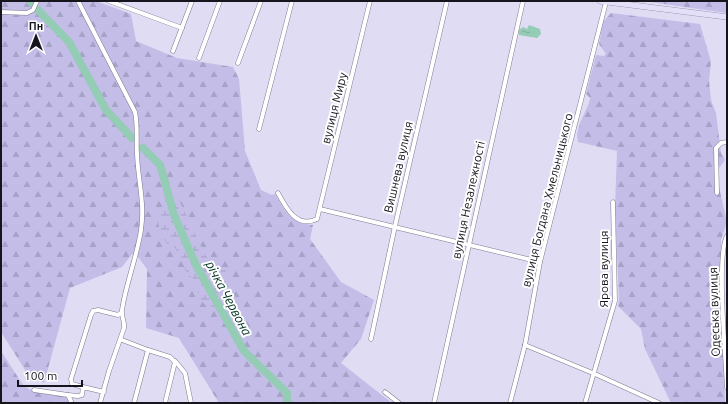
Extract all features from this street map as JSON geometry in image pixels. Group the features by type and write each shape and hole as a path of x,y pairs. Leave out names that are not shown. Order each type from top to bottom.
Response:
{"street":[{"path":"1,12 27,14 33,10 37,1"},
{"path":"78,1 135,112 138,126 137,154 144,204 141,231 126,284 121,313 125,323 122,340 109,371 100,403"},
{"path":"109,1 182,28"},
{"path":"173,51 192,1"},
{"path":"199,58 220,1"},
{"path":"238,63 261,1"},
{"path":"259,129 292,1"},
{"name":"вулиця Миру","path":"278,193 290,214 301,221 311,222 317,219 370,1"},
{"name":"Вишнева вулиця","path":"371,339 395,226 447,1"},
{"name":"вулиця Незалежності","path":"434,403 523,1"},
{"path":"603,1 727,17"},
{"name":"вулиця Богдана Хмельницького","path":"510,403 525,345 540,262 603,1"},
{"path":"717,193 716,148 721,143 727,142"},
{"name":"Ярова вулиця","path":"585,403 595,374 615,300 613,202"},
{"path":"320,209 395,226 468,246 540,262"},
{"name":"Одеська вулиця","path":"727,236 724,241 722,264 727,388"},
{"path":"104,392 72,384 71,380 90,315 93,311 98,310 118,315 121,313"},
{"path":"122,340 173,359 185,373 191,403"},
{"path":"525,345 659,403"},
{"path":"134,403 148,350"},
{"path":"165,403 175,365 173,359"},
{"path":"34,390 68,395 82,395 83,387"},
{"path":"385,392 399,403"},
{"path":"68,395 71,401"}],"green space":[{"path":"1,1 96,1 131,14 136,41 177,58 233,67 239,79 245,151 261,190 272,195 275,194 286,211 294,219 305,224 313,225 310,239 341,282 374,300 361,339 341,363 392,403 219,403 179,338 146,328 147,269 138,257 132,254 122,267 70,288 44,383 29,376 1,332"},
{"path":"643,1 727,1 727,13"},
{"path":"611,13 700,24 711,62 709,81 711,100 716,113 721,153 725,160 719,168 718,183 727,222 721,240 725,403 671,403 645,349 641,329 618,306 619,299 615,207 617,151 578,142 577,134 589,103 590,98 586,94 596,55 604,56 606,54 599,44 603,22"},
{"path":"167,196 173,196 179,200 205,255 212,262 226,271 229,277 225,294 228,310 220,314 206,306 198,294 199,283 187,274 181,258 175,248 166,243 158,224"},
{"path":"1,351 23,385 32,391 67,396 69,403 1,403"}],"water":[{"path":"529,25 540,29 541,34 537,38 519,35 519,30 523,27 527,29"}],"waterway":[{"path":"30,1 33,4"},
{"name":"річка Червона","path":"38,10 69,42 106,110 132,138"},
{"path":"143,148 160,165 166,185"},
{"name":"річка Червона","path":"167,190 174,215 196,265 244,351 287,393 287,403"}]}
